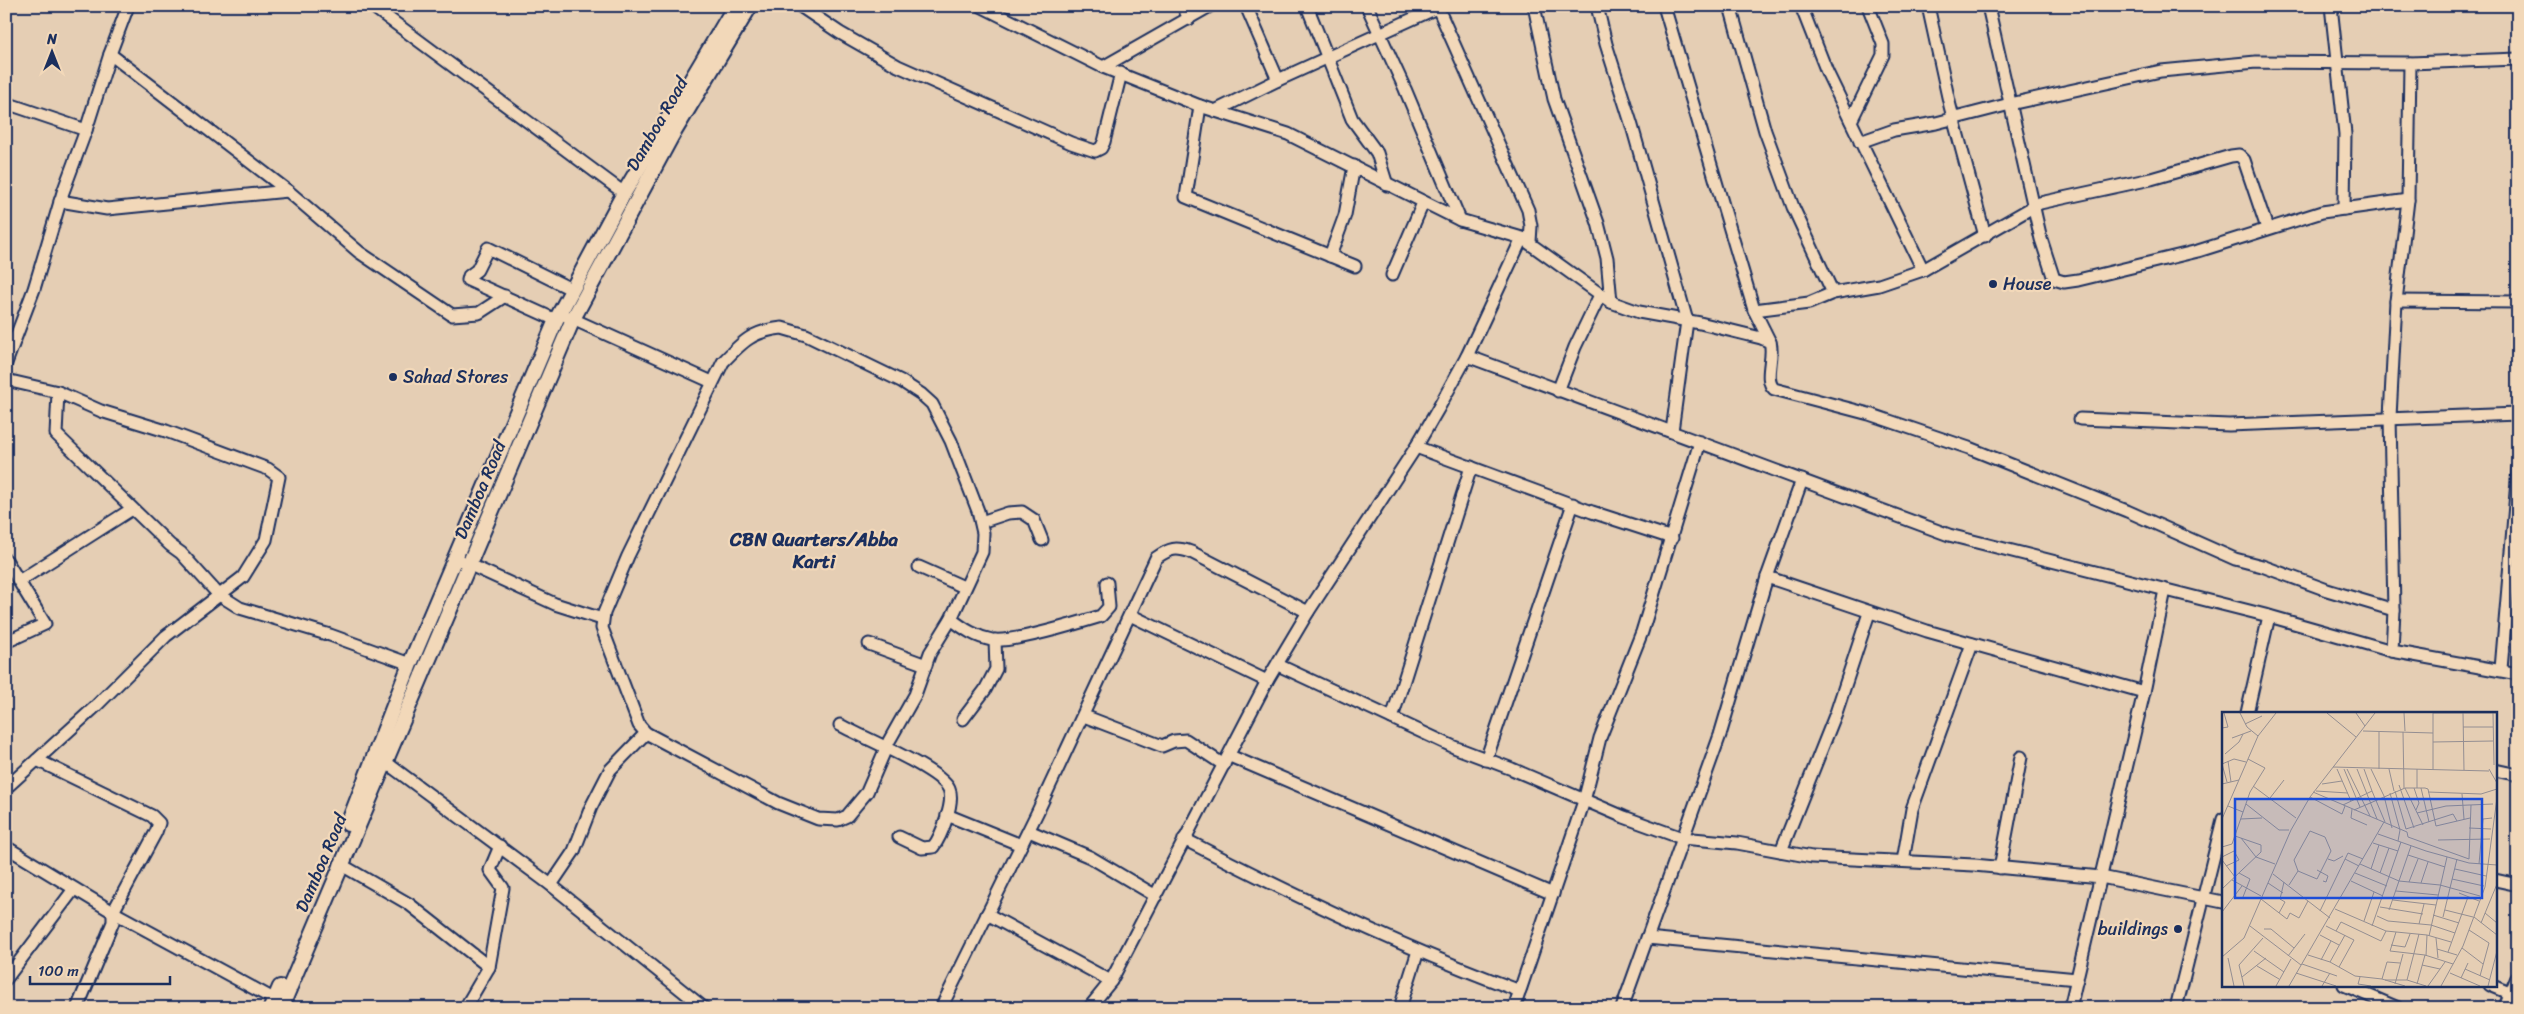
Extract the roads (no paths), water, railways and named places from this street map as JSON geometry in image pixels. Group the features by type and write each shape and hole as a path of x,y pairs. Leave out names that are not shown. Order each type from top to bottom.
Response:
{"main road":[{"name":"Damboa Road","path":"277,1005 381,758 469,564 573,290 624,193 734,6"},
{"name":"Damboa Road","path":"277,1005 340,864 381,758 410,664 454,558 563,317 750,6"},
{"path":"2506,1008 2518,979"}],"street":[{"path":"6,363 34,289 60,201 128,6"},
{"path":"372,6 624,193"},
{"path":"800,6 840,33 898,66 1071,143 1095,151 1102,148 1121,73"},
{"path":"981,6 1103,67 1200,106 1288,134 1460,220 1526,240 1612,302 1639,312 1687,321 1761,338 1770,342"},
{"path":"1183,6 1189,19"},
{"path":"1103,67 1210,6"},
{"path":"1246,6 1278,80"},
{"path":"1306,6 1352,119 1377,153 1387,185"},
{"path":"1367,6 1460,220"},
{"path":"1534,6 1554,99 1598,223 1607,258 1612,302"},
{"path":"1597,6 1606,44 1632,126 1687,321 1672,432"},
{"path":"1664,6 1754,310 1773,350 1770,380 1774,389 1869,414 1969,448 2127,511 2181,537 2235,559 2262,566 2327,590 2394,610"},
{"path":"1730,6 1765,131 1793,207 1833,293"},
{"path":"1801,6 1827,72 1923,270"},
{"path":"1851,121 1883,55 1882,44 1868,6"},
{"path":"1928,6 1954,118 1986,236"},
{"path":"1988,6 2041,239 2054,279 2064,282 2198,251 2322,212 2408,200"},
{"path":"2331,6 2345,134 2344,209"},
{"path":"1089,1008 1111,980 1267,681 1308,612 1416,447 1467,356 1526,240 1531,226 1528,210 1439,7 1381,35 1278,80 1215,111"},
{"path":"110,54 288,192 359,252 415,292 452,315 479,313 505,296"},
{"path":"1860,142 1894,130 1936,123 2010,104 2161,71 2256,62 2410,63 2518,59"},
{"path":"2392,651 2394,610 2390,417 2396,301 2408,200 2410,63"},
{"path":"6,103 86,130"},
{"path":"1200,106 1186,197 1355,266"},
{"path":"1754,310 1809,302 1833,293 1880,285 1923,270 1986,236 2034,206 2152,180 2239,155 2248,170 2267,228"},
{"path":"1330,256 1345,215 1354,166"},
{"path":"60,201 106,209 288,192"},
{"path":"1392,275 1423,203"},
{"path":"573,290 488,248 477,270 469,276 468,280 563,317 712,382"},
{"path":"1558,391 1575,347 1600,295"},
{"path":"2396,301 2518,302"},
{"path":"782,328 806,335 901,381 927,399 940,418 982,522 982,552 973,574 964,588 952,619 930,653 915,695 886,748 867,792 847,816 838,820 818,819 778,803 646,733 639,725 602,628 602,619 628,556 682,451 712,382 724,362 743,341 763,330 782,328"},
{"path":"1467,356 1949,535 2270,616 2392,651 2501,669 2518,674"},
{"path":"6,380 58,392 101,411 166,431 268,469 279,477 263,546 243,577 218,594 166,636 95,707 6,788"},
{"path":"58,392 56,434 132,509 181,553 218,594 240,608 330,635 410,664"},
{"path":"2080,419 2230,425 2390,417 2518,414"},
{"path":"1514,1008 1584,800 1600,738 1642,632 1700,442"},
{"path":"1416,447 1672,538"},
{"path":"1392,718 1471,467"},
{"path":"2501,669 2518,469"},
{"path":"1622,1008 1720,735 1767,577 1802,480"},
{"path":"1486,760 1573,504"},
{"path":"18,581 132,509"},
{"path":"982,522 1008,513 1022,512 1034,520 1042,540"},
{"path":"940,1008 1084,716 1156,558 1169,549 1178,548 1191,552 1308,612"},
{"path":"454,558 555,604 602,619"},
{"path":"6,560 45,624 6,642"},
{"path":"919,567 964,588"},
{"path":"1767,577 1870,613 1972,644 2144,692"},
{"path":"952,619 967,631 995,640 1013,638 1100,616 1108,607 1107,583"},
{"path":"2070,1008 2144,692 2165,590"},
{"path":"1781,851 1836,713 1870,613"},
{"path":"1130,615 1267,681"},
{"path":"2247,712 2270,616"},
{"path":"963,719 985,690 996,669 995,640"},
{"path":"868,644 926,665"},
{"path":"1903,861 1912,809 1972,644"},
{"path":"1278,665 1486,760 1624,817 1682,838 1812,857 1903,861 2101,877 2222,902"},
{"path":"1084,716 1162,746 1174,741 1186,740 1227,760 1553,894"},
{"path":"840,725 940,778 949,789 951,802 939,840 933,847 922,848 899,837"},
{"path":"551,885 574,851 591,807 610,770 646,733"},
{"path":"2000,868 2021,757"},
{"path":"381,758 551,885 704,1008"},
{"path":"37,760 152,816 159,823 113,912 113,922 78,1006"},
{"path":"2496,770 2518,775"},
{"path":"946,815 1022,845"},
{"path":"2176,1008 2222,822"},
{"path":"1028,831 1090,857 1156,896"},
{"path":"1184,839 1254,875 1439,961 1520,991"},
{"path":"465,1008 489,967 503,888 490,870 500,846"},
{"path":"6,848 113,912 277,1005"},
{"path":"340,864 409,904 489,967"},
{"path":"2496,880 2518,885"},
{"path":"6,978 74,889"},
{"path":"986,914 1111,980"},
{"path":"1648,938 2076,979"},
{"path":"1400,1008 1418,951"},
{"path":"2346,986 2384,1005 2398,1008"},
{"path":"2492,986 2512,994"}],"place":[{"name":"House","path":"1993,284"},
{"name":"Sahad Stores","path":"393,377"},
{"name":"buildings","path":"2178,929"}],"district":[{"name":"CBN Quarters/Abba Karti","path":"814,550"}]}
